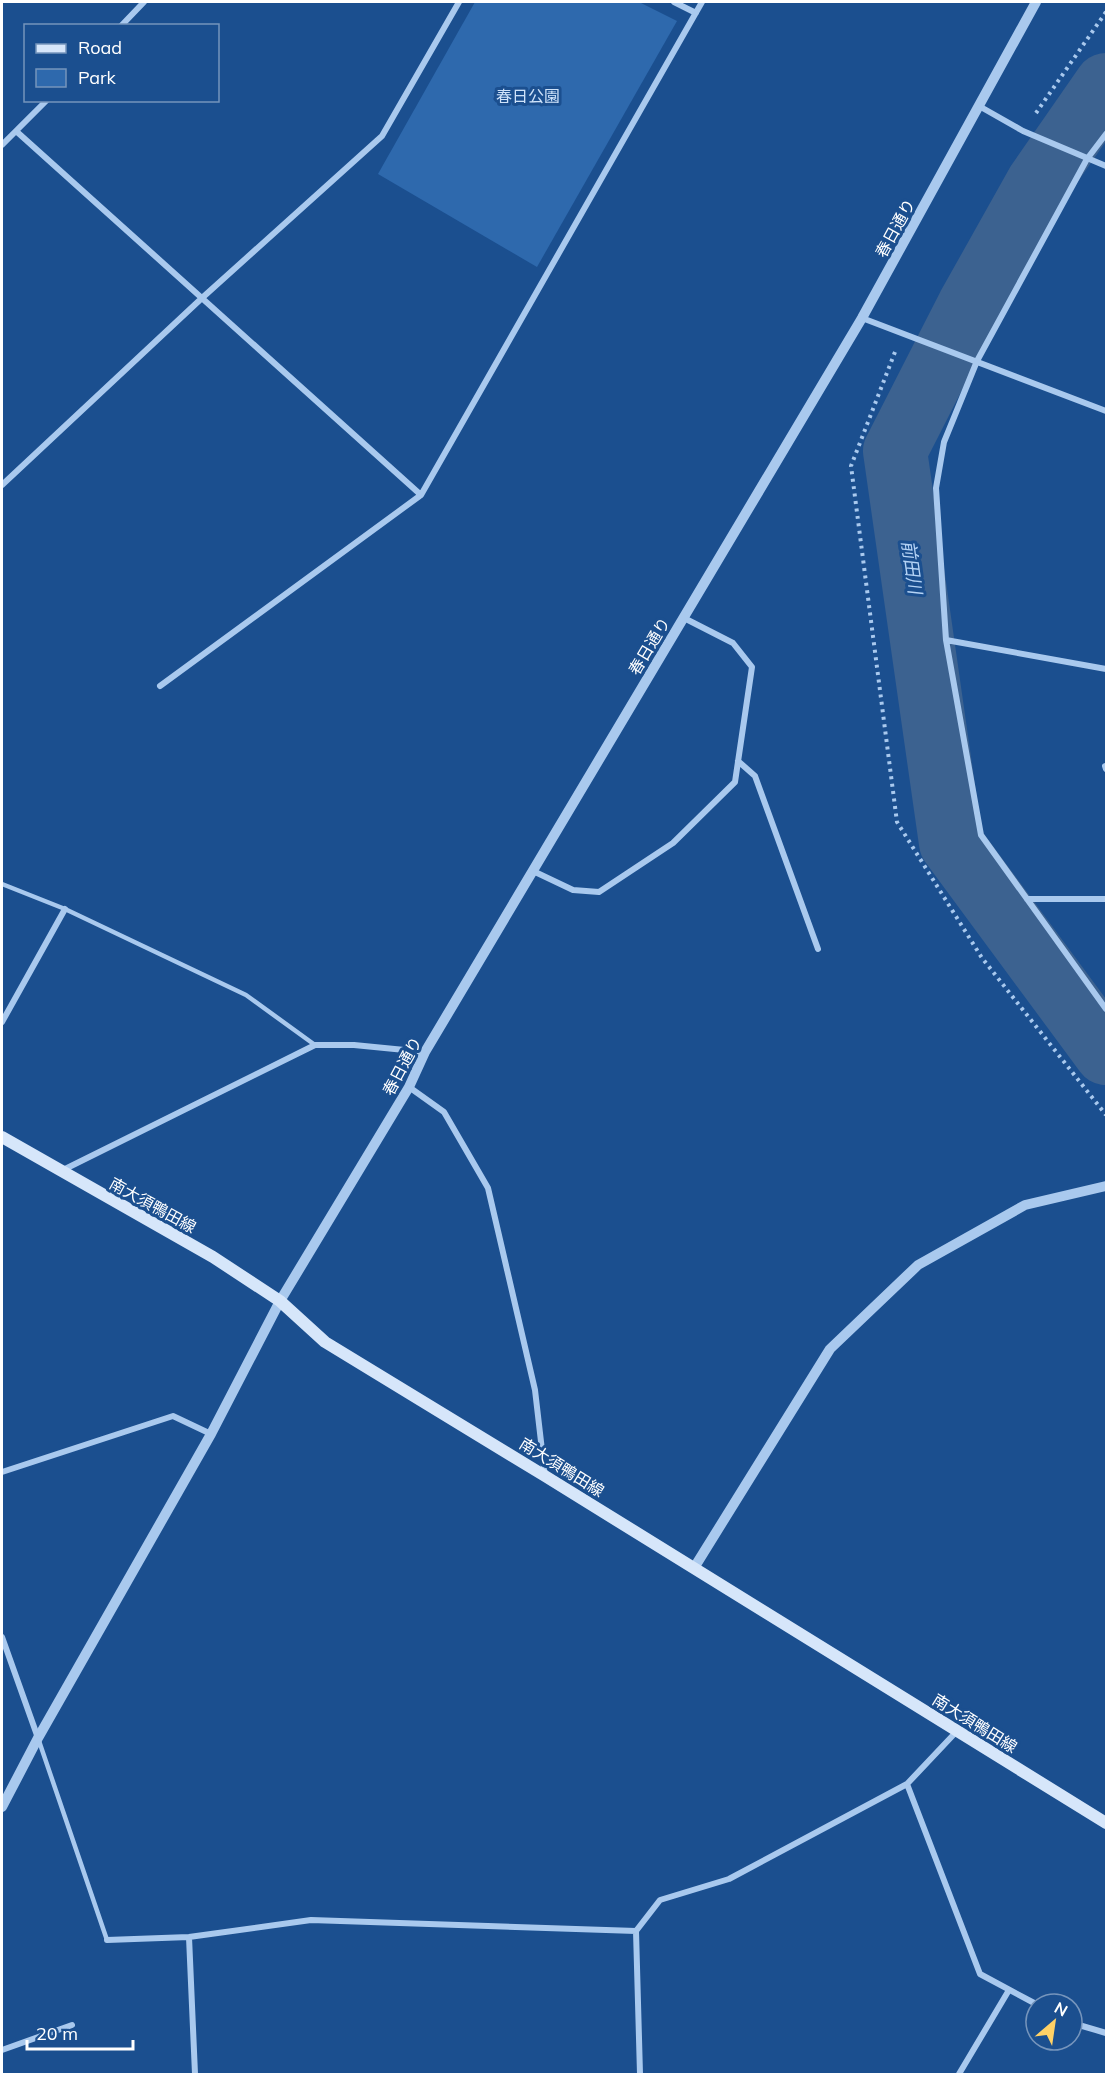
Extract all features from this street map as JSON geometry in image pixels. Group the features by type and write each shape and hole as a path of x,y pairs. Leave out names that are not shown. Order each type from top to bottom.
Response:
{"main road":[{"name":"南大須鴨田線","path":"2,1137 213,1257 280,1301 324,1342 1107,1823"}],"street":[{"path":"123,24 144,2"},
{"path":"2,485 202,298 382,136 459,2"},
{"path":"674,2 696,13"},
{"path":"160,686 421,495 702,2"},
{"name":"春日通り","path":"2,1807 38,1738 211,1434 280,1301 409,1087 425,1053 862,318 1035,2"},
{"path":"2,145 45,102"},
{"path":"979,106 1023,131 1107,166"},
{"path":"16,131 421,495"},
{"path":"1107,134 1087,159 977,361 944,442 936,488 946,640 981,835 1107,1009"},
{"path":"862,318 1107,411"},
{"path":"533,871 573,890 599,892 673,843 735,782 752,667 733,642 684,618"},
{"path":"946,640 1107,669"},
{"path":"738,761 755,777 818,949"},
{"path":"1027,898 1107,899"},
{"path":"2,1022 65,909"},
{"path":"60,1172 315,1045 354,1045 425,1053"},
{"path":"409,1087 444,1112 488,1188 535,1390 545,1476"},
{"path":"694,1568 830,1349 918,1264 1025,1205 1107,1186"},
{"path":"2,1472 173,1416 211,1434"},
{"path":"2,1637 38,1738"},
{"path":"640,2074 636,1931 660,1900 729,1879 907,1784 957,1731"},
{"path":"907,1784 980,1974 1024,1998"},
{"path":"107,1940 189,1937 311,1920 636,1931"},
{"path":"189,1937 195,2074"},
{"path":"959,2074 1009,1990"},
{"path":"2,2050 72,2025"},
{"path":"1084,2026 1107,2033"}],"lane":[{"path":"2,884 65,909 246,995 315,1045"},
{"path":"38,1738 107,1940"}],"path":[{"path":"1023,131 1107,12"},
{"path":"901,334 850,466 897,822 982,958 1107,1115"}],"green space":[{"name":"春日公園","path":"475,2 639,2 677,21 537,267 378,174"}],"waterway":[{"name":"前田川","path":"1106,85 1038,183 969,306 895,451 951,843 1106,1053"}]}
